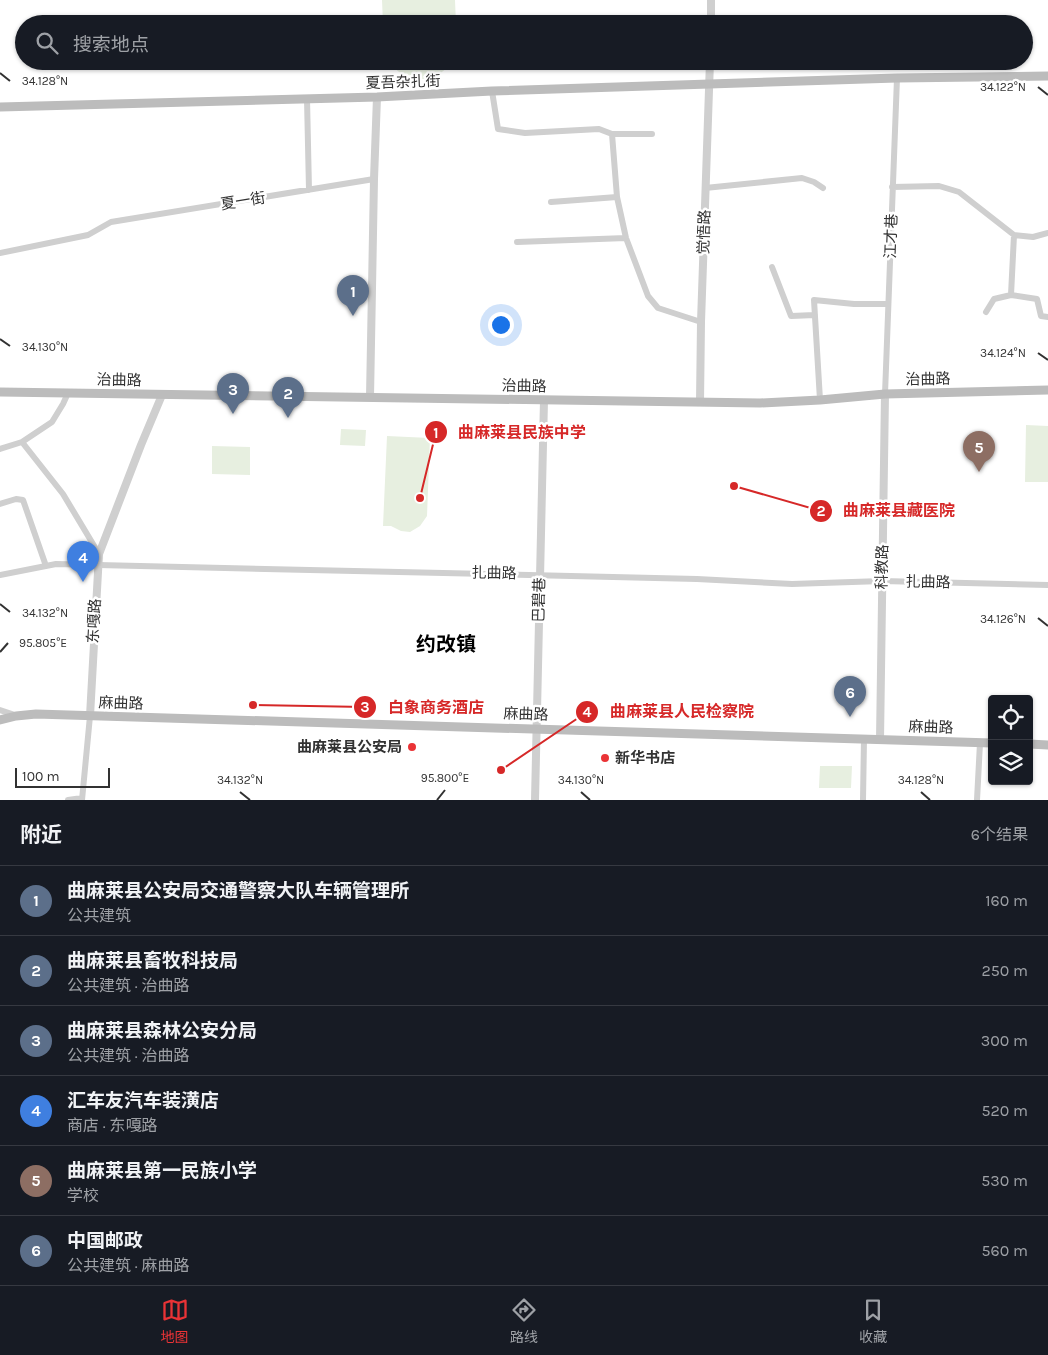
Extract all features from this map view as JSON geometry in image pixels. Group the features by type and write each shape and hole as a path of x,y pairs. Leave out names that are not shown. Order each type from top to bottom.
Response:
{"main road":[{"name":"夏吾杂扎街","path":"0,107 377,97 492,91 897,78 1048,76"},
{"name":"治曲路","path":"0,392 760,403 885,394 1048,390"},
{"name":"麻曲路","path":"0,720 36,714 988,743"},
{"path":"1033,744 1048,744"}],"street":[{"path":"710,15 711,0"},
{"name":"觉悟路","path":"700,402 710,70"},
{"name":"江才巷","path":"885,394 897,78"},
{"path":"492,91 498,129 525,133 599,129 612,134 652,134"},
{"path":"370,397 377,97"},
{"path":"306,99 309,190"},
{"path":"612,134 617,197 626,238 648,296 658,308 701,322"},
{"path":"705,188 802,178 814,182 823,188"},
{"name":"夏一街","path":"0,253 88,235 112,222 374,179"},
{"path":"892,187 939,186 959,192 1014,235 1033,237 1048,233"},
{"path":"551,202 617,197"},
{"path":"1011,295 1014,235"},
{"path":"517,242 626,238"},
{"path":"772,267 791,316 815,315"},
{"path":"986,312 994,300 1011,295 1037,299 1040,316 1048,317"},
{"path":"820,400 814,300 854,304 888,304"},
{"path":"0,449 22,442 52,422 68,393"},
{"name":"科教路","path":"880,740 885,394"},
{"name":"东嘎路","path":"82,799 90,716 97,564 99,554 162,395"},
{"name":"巴碧巷","path":"535,800 544,400"},
{"path":"22,442 63,494 99,554"},
{"path":"0,504 16,499 23,500 46,566"},
{"name":"扎曲路","path":"0,575 56,564 97,564 697,578 792,584 882,581 1048,584"},
{"path":"0,710 16,716"},
{"path":"863,800 864,739"},
{"path":"977,800 980,743"},
{"path":"68,800 82,799"}],"green space":[{"path":"382,0 455,0 456,15 383,15"},
{"path":"397,70 444,70 429,78 420,79"},
{"path":"1026,425 1048,426 1048,482 1025,482"},
{"path":"341,429 366,430 365,446 340,445"},
{"path":"387,436 430,438 427,516 420,526 410,532 401,531 391,526 383,526"},
{"path":"212,446 250,447 250,475 212,474"},
{"path":"820,766 852,766 851,788 819,788"}],"place":[{"name":"曲麻莱县公安局交通警察大队车辆管理所","path":"353,316"},
{"name":"曲麻莱县森林公安分局","path":"233,414"},
{"name":"曲麻莱县畜牧科技局","path":"288,418"},
{"name":"曲麻莱县第一民族小学","path":"979,472"},
{"name":"曲麻莱县藏医院","path":"734,486"},
{"name":"曲麻莱县民族中学","path":"420,498"},
{"name":"汇车友汽车装潢店","path":"83,582"},
{"name":"白象商务酒店","path":"253,705"},
{"name":"中国邮政","path":"850,717"},
{"name":"曲麻莱县公安局","path":"412,747"},
{"name":"新华书店","path":"605,758"},
{"name":"曲麻莱县人民检察院","path":"501,770"}],"district":[{"name":"约改镇","path":"446,644"}]}
